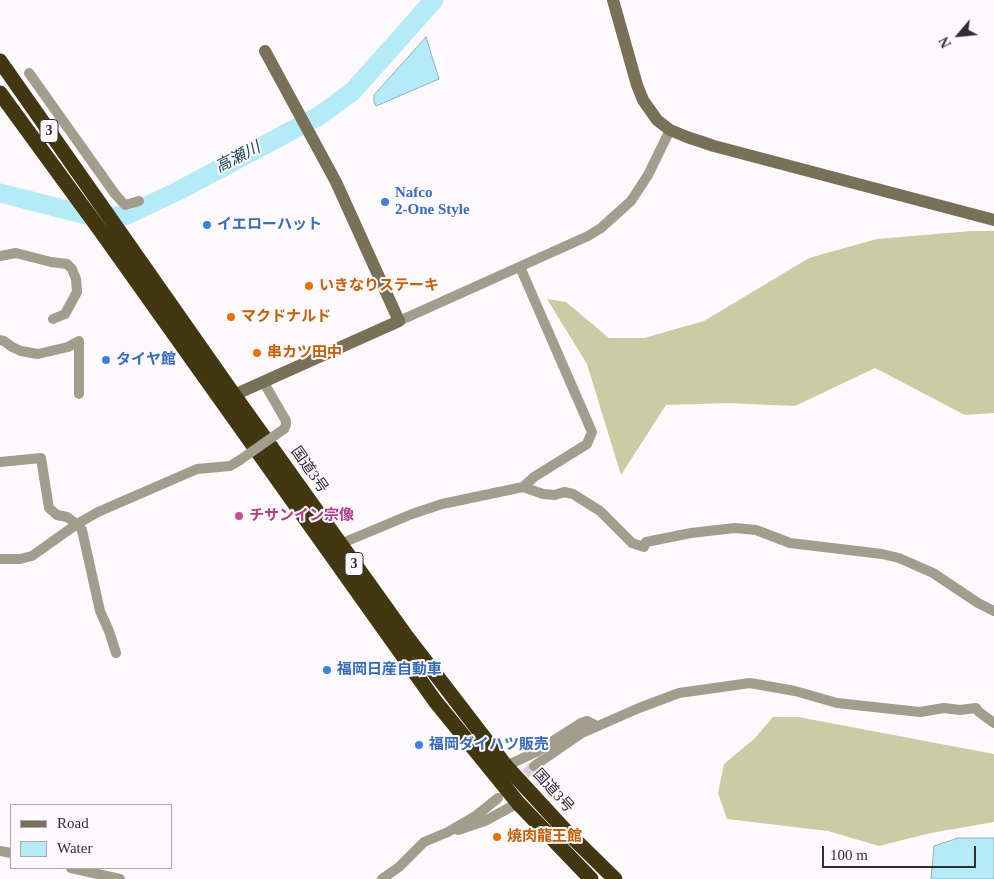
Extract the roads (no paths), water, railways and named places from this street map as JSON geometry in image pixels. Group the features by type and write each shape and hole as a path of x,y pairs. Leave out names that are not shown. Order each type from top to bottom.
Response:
{"highway":[{"name":"国道3号","path":"0,61 406,637 506,766 565,830 615,879"},
{"name":"3","path":"0,93 100,230 429,693 477,755 518,803 591,879"}],"street":[{"path":"613,0 643,100 657,120 670,130 714,146 994,220"},
{"path":"264,51 336,182 399,321"},
{"path":"29,72 120,200 125,205 139,201"},
{"path":"234,394 588,236 613,218 631,201 648,175 670,130"},
{"path":"0,256 16,252 51,262 67,264 72,269 76,279 77,292 65,314 53,319"},
{"path":"340,544 412,514 442,504 523,487 534,477 587,444 592,432 520,267"},
{"path":"0,340 4,340 12,347 21,351 38,354 68,347 79,341 80,394"},
{"path":"0,559 20,559 32,556 77,524 98,512 197,469 230,466 240,460 284,429 286,425 286,421 263,381"},
{"path":"0,462 41,458 49,508 57,515 66,517 77,524 82,530 100,611 116,652"},
{"path":"523,487 543,494 556,495 564,492 573,494 600,511 632,543 644,548 646,542 691,533 735,528 756,530 790,543 882,554 899,558 933,573 978,603 994,611"},
{"path":"534,766 582,733 639,708 679,693 750,683 795,691 837,703 920,712 944,708 960,710 976,708 994,723"},
{"path":"506,766 536,752 587,720 597,726"},
{"path":"382,879 399,867 424,842 448,832 477,815 498,798"},
{"path":"448,832 466,829 518,803"},
{"path":"75,869 120,879"}],"water":[{"path":"426,37 439,79 376,106 374,95"},
{"path":"958,838 994,838 994,879 931,879 934,846"}],"waterway":[{"name":"高瀬川","path":"0,193 86,215 125,216 178,191 319,116 353,91 434,0"}],"tunnel":[{"path":"514,784 534,766"}],"place":[{"name":"Nafco 2-One Style","path":"385,202"},
{"name":"イエローハット","path":"207,225"},
{"name":"いきなりステーキ","path":"309,286"},
{"name":"マクドナルド","path":"231,317"},
{"name":"串カツ田中","path":"257,353"},
{"name":"タイヤ館","path":"106,360"},
{"name":"チサンイン宗像","path":"239,516"},
{"name":"福岡日産自動車","path":"327,670"},
{"name":"福岡ダイハツ販売","path":"419,745"},
{"name":"焼肉龍王館","path":"497,837"}]}
